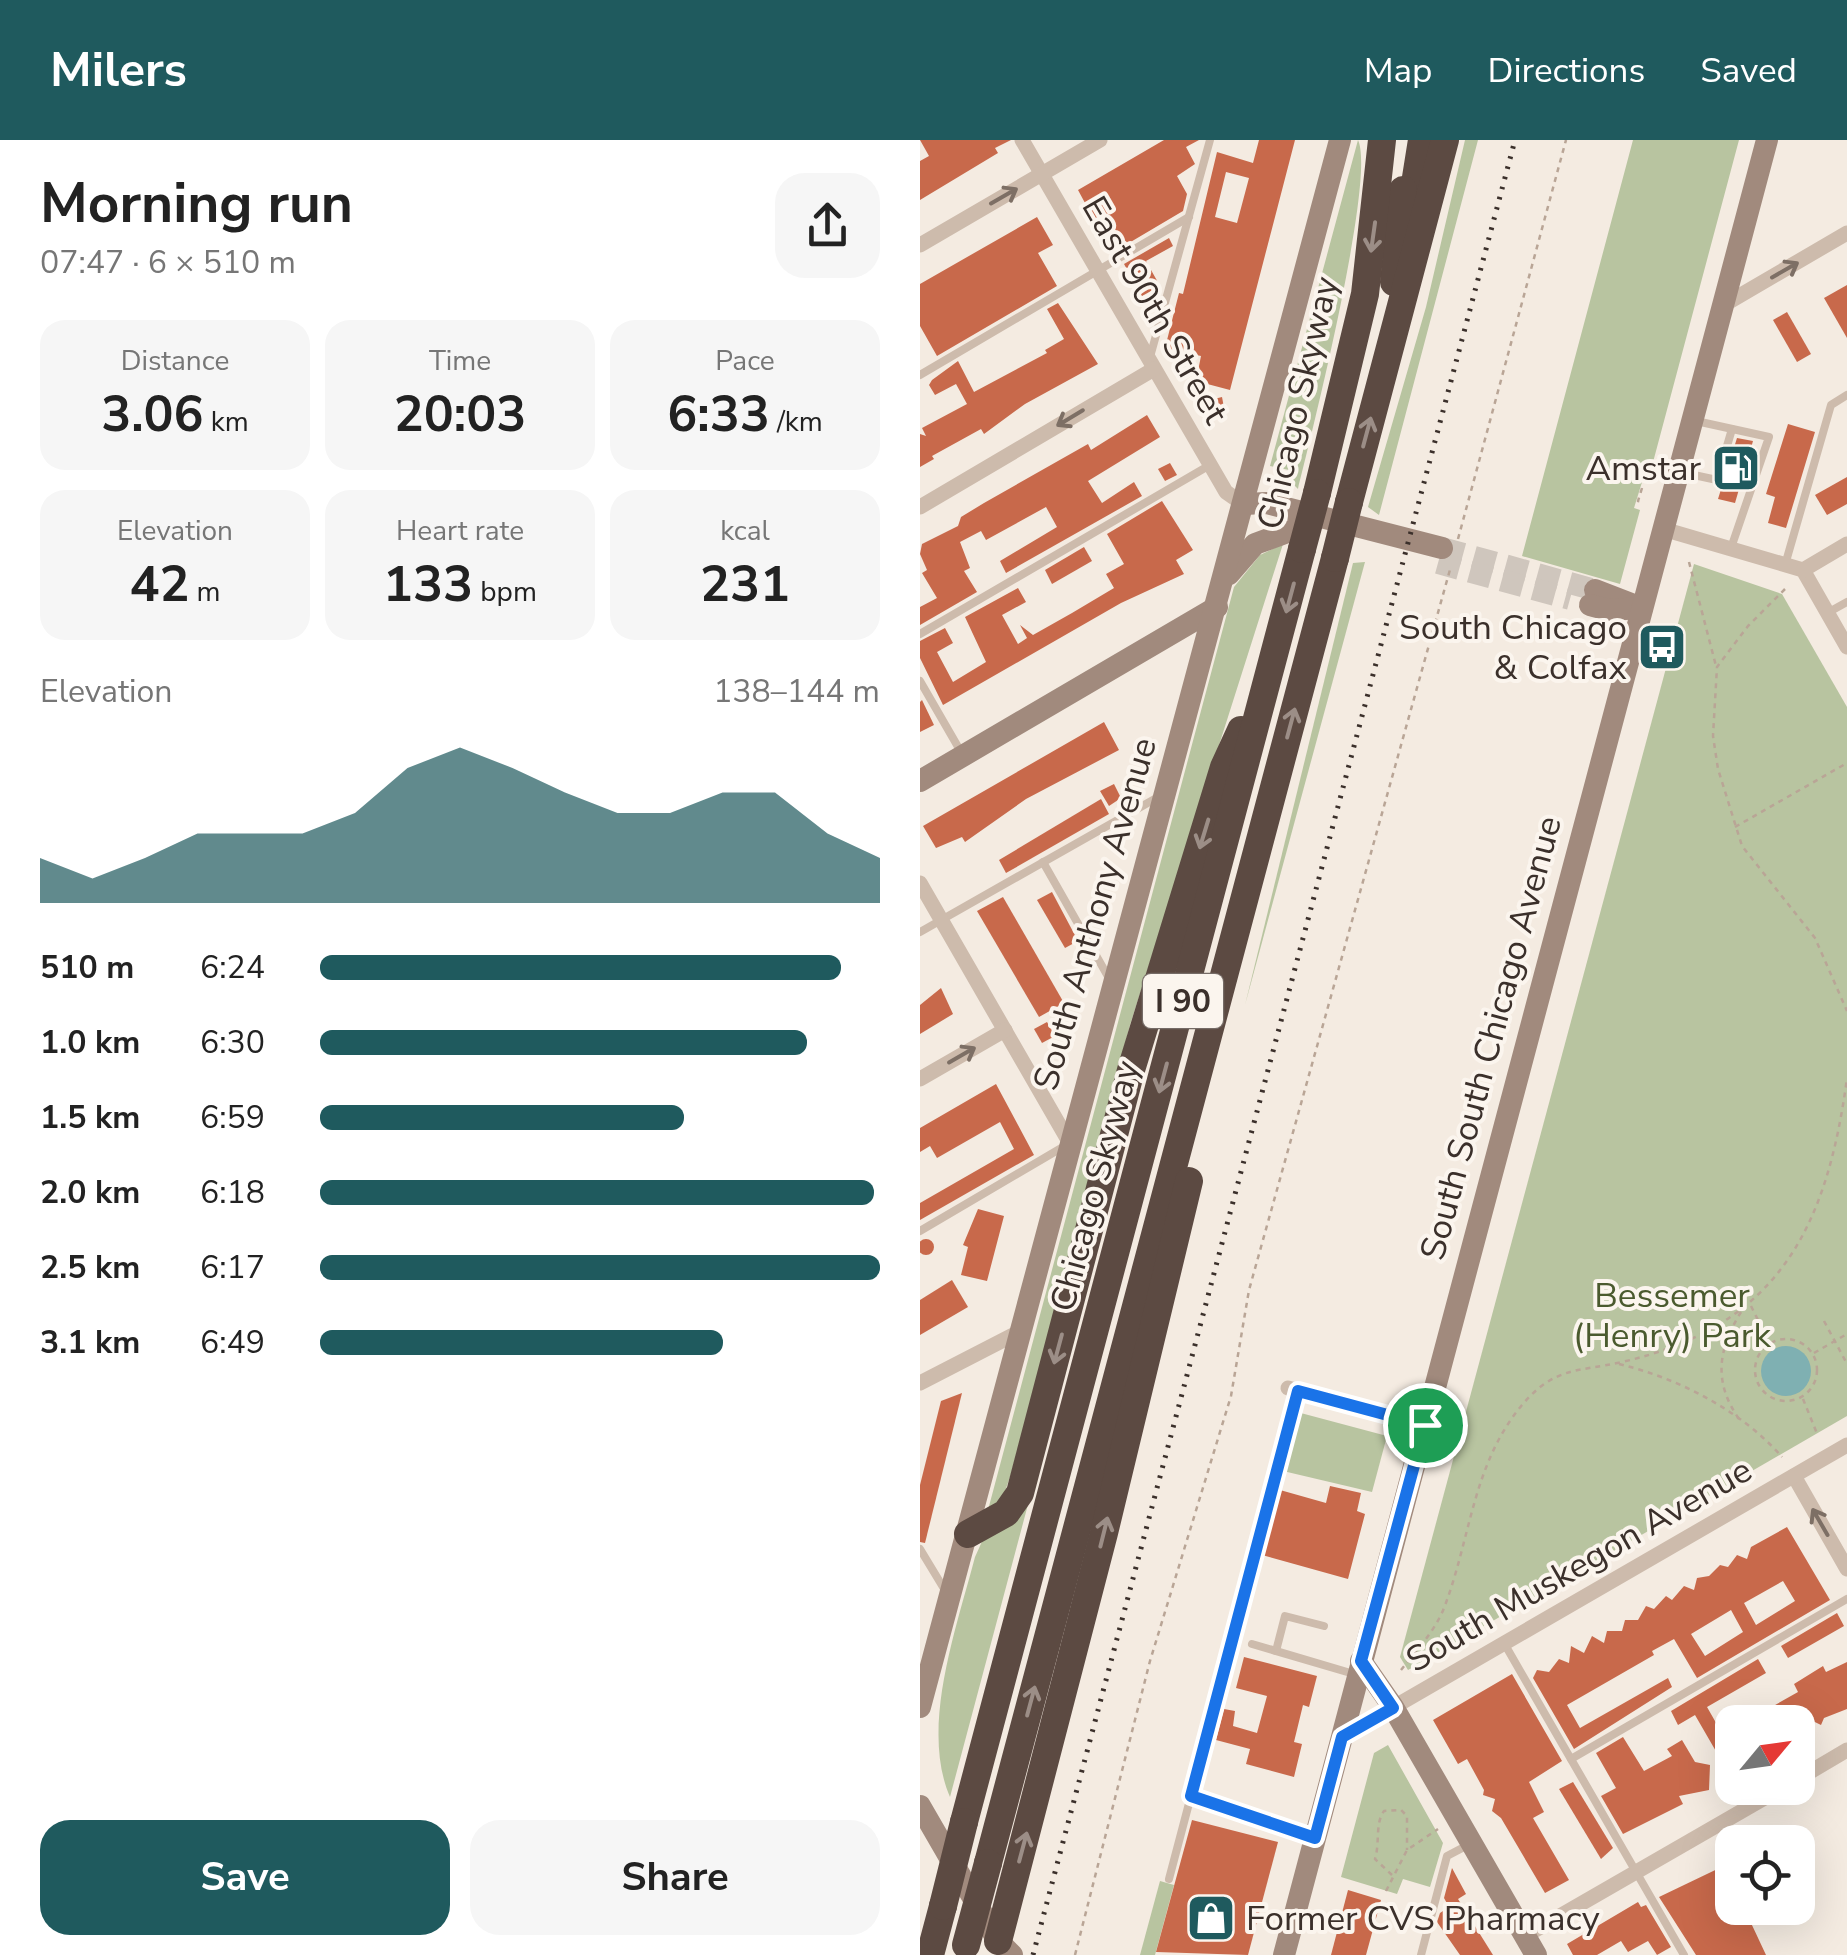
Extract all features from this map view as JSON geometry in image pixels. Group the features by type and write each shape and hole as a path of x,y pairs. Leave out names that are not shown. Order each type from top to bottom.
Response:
{"highway":[{"name":"Chicago Skyway","path":"930,1955 1317,493 1365,294 1382,140"},
{"name":"I 90","path":"1386,363 1436,186 1431,140"},
{"name":"I 90","path":"1386,363 1431,140"},
{"name":"Chicago Skyway","path":"964,1950 1386,363"},
{"path":"968,1534 1006,1514 1020,1493 1131,1070 1224,767 1277,646"},
{"path":"1004,1950 1219,1064 1238,924"}],"main road":[{"name":"South Anthony Avenue","path":"920,1707 1068,1142 1340,140"},
{"name":"South South Chicago Avenue","path":"1284,1955 1768,140"},
{"path":"1243,504 1267,503 1448,554"},
{"path":"1243,504 1303,538"},
{"path":"1223,581 1255,544 1303,538 1448,554"},
{"path":"1592,597 1609,610 1642,608"},
{"path":"920,781 1216,606"},
{"path":"1360,1668 1393,1708 1531,1945"},
{"path":"920,1806 1004,1950"}],"street":[{"name":"East 90th Street","path":"1022,140 1226,492 1243,504"},
{"path":"920,245 1100,140"},
{"path":"1722,306 1847,234"},
{"path":"920,507 1152,364"},
{"path":"1663,529 1802,570 1847,647"},
{"path":"1802,570 1847,544"},
{"path":"920,884 1068,1142"},
{"path":"920,1079 1005,1030"},
{"path":"920,1383 1021,1331"},
{"path":"1293,1389 1425,1425"},
{"name":"South Muskegon Avenue","path":"1342,1737 1847,1445"},
{"path":"1794,1476 1847,1569"},
{"path":"1815,1768 1847,1750"},
{"path":"1531,1945 1635,1870 1752,1805"}],"lane":[{"path":"1152,364 1210,140"},
{"path":"920,375 1188,218"},
{"path":"1785,565 1831,405 1847,396"},
{"path":"1692,420 1769,437 1730,548"},
{"path":"1678,472 1717,480 1732,429"},
{"path":"920,634 1210,465"},
{"path":"1828,614 1847,602"},
{"path":"920,681 963,756"},
{"path":"920,932 1165,794"},
{"path":"1044,862 1112,984"},
{"path":"920,1231 1068,1142"},
{"path":"1169,1879 1293,1389"},
{"path":"920,1549 950,1599"},
{"path":"1571,1759 1847,1599"},
{"path":"1276,1651 1285,1616 1324,1626"},
{"path":"1504,1643 1684,1955"},
{"path":"1252,1644 1360,1668"},
{"path":"1191,1796 1315,1838"},
{"path":"1421,1955 1448,1856 1472,1843"}],"path":[{"path":"1075,1955 1150,1660 1231,1396 1250,1290 1448,554 1566,140"},
{"path":"1642,488 1638,501 1643,502"},
{"path":"1689,562 1717,667 1713,736 1734,828 1752,862 1815,938 1847,1011"},
{"path":"1717,667 1748,626 1785,589"},
{"path":"1734,828 1847,763"},
{"path":"1401,1670 1443,1610 1483,1466 1507,1424 1547,1381 1584,1366 1618,1364 1695,1337 1742,1311 1776,1280 1805,1230 1832,1151 1847,1078"},
{"path":"1750,1305 1770,1344"},
{"path":"1740,1420 1728,1403 1720,1375 1724,1341 1742,1311"},
{"path":"1824,1321 1846,1362"},
{"path":"1812,1354 1847,1334"},
{"path":"1793,1340 1812,1354 1816,1381 1802,1397 1780,1401 1758,1383 1756,1361 1770,1344 1793,1340"},
{"path":"1618,1364 1688,1389 1740,1420 1782,1457"},
{"path":"1802,1397 1818,1436"},
{"path":"1392,1875 1375,1860 1381,1842 1378,1824 1384,1810 1402,1810 1408,1816 1407,1850"},
{"path":"1386,1890 1407,1850 1438,1829"}],"green space":[{"path":"1358,140 1361,164 1351,252 1298,489 1290,481 1289,470 1270,466"},
{"path":"1465,140 1478,140 1379,515 1368,507 1426,307"},
{"path":"1633,140 1739,140 1652,466 1647,466 1634,508 1640,510 1620,584 1522,556"},
{"path":"1283,544 1130,1025 1011,1474 1002,1500 988,1510 1234,587 1260,555"},
{"path":"1365,562 1245,1005 1353,563"},
{"name":"Bessemer (Henry) Park","path":"1694,564 1782,594 1847,707 1847,1416 1408,1670 1400,1657"},
{"path":"1158,1017 950,1797 942,1770 940,1710 959,1616 984,1537 1011,1520"},
{"path":"1297,1412 1387,1436 1372,1492 1283,1471"},
{"path":"1388,1745 1443,1843 1430,1887 1403,1879 1397,1894 1341,1877 1374,1753"},
{"path":"1160,1881 1174,1885 1155,1955 1140,1955"}],"water":[{"path":"1786,1346 1804,1353 1811,1371 1804,1389 1786,1396 1768,1389 1761,1371 1768,1353"}],"building":[{"path":"920,140 1011,140 995,148 998,153 920,200 920,161 929,156"},
{"path":"1164,140 1199,140 1186,147 1195,164 1177,176 1187,194 1183,211 1112,253 1078,190"},
{"path":"1259,140 1295,140 1230,390 1196,381 1201,356 1165,348 1179,293 1183,294 1217,152 1253,163","holes":["1226,172 1249,178 1237,223 1215,217"]},
{"path":"1037,217 1053,245 1038,253 1057,286 937,356 920,326 920,284"},
{"path":"1169,238 1173,246 1146,261 1160,286 1142,296 1124,264"},
{"path":"1847,285 1847,338 1824,298"},
{"path":"1058,303 1098,364 1025,404 984,434 981,429 932,456 934,459 920,467 920,434 926,436 922,428 967,404 956,384 935,395 929,385 932,380 958,361 974,392 1047,353 1045,350 1064,339 1047,309"},
{"path":"1787,312 1811,354 1797,362 1773,320"},
{"path":"1222,397 1225,413 1209,416 1206,401"},
{"path":"1147,415 1160,437 1088,481 1102,503 1134,482 1142,496 1006,573 1000,561 1057,527 1046,507 986,540 981,531 960,542 970,568 964,571 977,592 920,625 920,607 937,598 922,573 927,570 920,554 922,544 958,526 961,517 984,503 1088,444 1091,450"},
{"path":"1788,424 1815,432 1786,528 1768,523 1775,497 1766,494"},
{"name":"Amstar","path":"1737,438 1753,441 1735,503 1718,499"},
{"path":"1170,463 1177,475 1165,481 1158,469"},
{"path":"1847,477 1847,504 1827,515 1815,495"},
{"path":"1162,501 1193,550 1176,560 1184,574 1121,603 943,705 920,658 920,641 945,628 953,643 937,652 953,682 986,662 965,617 1018,588 1026,602 1002,615 1018,644 1027,638 1020,625 1033,635 1072,613 1114,588 1106,574 1124,564 1107,534"},
{"path":"1084,547 1092,561 1052,584 1045,570"},
{"path":"920,702 934,725 920,732"},
{"path":"1104,722 1119,750 1026,799 965,842 962,837 936,848 923,826"},
{"path":"1114,784 1121,798 1109,806 1100,791"},
{"path":"1101,799 1109,814 1006,873 999,860"},
{"path":"1052,892 1078,941 1065,948 1037,900"},
{"path":"1003,897 1064,1003 1039,1017 977,911"},
{"path":"941,988 953,1014 920,1034 920,1005"},
{"path":"1047,1022 1055,1036 1042,1043 1034,1029"},
{"path":"996,1084 1034,1155 920,1220 920,1203 1014,1149 1000,1122 937,1158 930,1146 920,1152 920,1128"},
{"path":"978,1209 1004,1216 987,1281 961,1275 968,1247 963,1245"},
{"path":"920,1241 932,1241 932,1253 920,1253"},
{"path":"952,1280 968,1307 920,1335 920,1300"},
{"path":"962,1393 925,1543 920,1542 920,1485 941,1401"},
{"path":"1330,1486 1361,1493 1357,1511 1365,1514 1348,1579 1262,1555 1280,1490 1326,1503"},
{"path":"1787,1527 1830,1600 1697,1678 1674,1639 1652,1651 1654,1655 1567,1705 1580,1728 1668,1678 1672,1687 1574,1749 1533,1678 1537,1670 1549,1672 1559,1659 1569,1663 1571,1646 1584,1653 1592,1636 1604,1643 1607,1631 1622,1631 1625,1620 1638,1620 1646,1606 1654,1609 1666,1596 1672,1600 1684,1586 1694,1590 1697,1578 1709,1576 1720,1565 1728,1567 1737,1555 1747,1559 1751,1547","holes":["1783,1581 1795,1601 1756,1625 1744,1603","1731,1610 1743,1632 1705,1656 1691,1634"]},
{"path":"1837,1613 1844,1626 1788,1658 1781,1646"},
{"path":"1244,1657 1317,1676 1309,1707 1303,1705 1294,1742 1302,1744 1294,1777 1246,1764 1250,1749 1216,1740 1224,1709 1235,1711 1233,1726 1257,1733 1267,1696 1236,1688"},
{"path":"1758,1659 1766,1673 1707,1707 1715,1721 1715,1750 1695,1715 1678,1725 1671,1711"},
{"path":"1847,1662 1847,1709 1824,1718 1821,1725 1815,1722 1815,1705 1775,1705 1798,1692 1794,1684 1823,1666 1826,1672"},
{"path":"1512,1674 1562,1761 1529,1782 1544,1812 1533,1818 1569,1880 1545,1893 1501,1818 1492,1811 1495,1799 1483,1795 1467,1759 1458,1764 1433,1720"},
{"path":"1623,1737 1644,1771 1672,1756 1667,1749 1682,1740 1695,1762 1710,1765 1709,1790 1679,1796 1683,1804 1623,1834 1601,1796 1616,1788 1596,1753"},
{"path":"1573,1782 1613,1848 1601,1859 1559,1789"},
{"name":"Former CVS Pharmacy","path":"1192,1820 1278,1842 1248,1955 1156,1952"},
{"path":"1452,1868 1466,1894 1458,1899 1493,1955 1460,1955 1437,1922 1440,1913 1449,1907 1444,1898"},
{"path":"1715,1870 1715,1925 1752,1925 1766,1955 1696,1955 1659,1897"},
{"path":"1348,1890 1381,1900 1366,1955 1331,1955"},
{"path":"1638,1902 1641,1907 1646,1905 1671,1947 1657,1955 1648,1941 1628,1952 1621,1941 1597,1955 1573,1955 1567,1944"}],"tunnel":[{"path":"1442,548 1595,590"},
{"path":"1438,563 1570,599"}],"railway":[{"path":"1033,1955 1515,140"}],"place":[{"name":"Amstar","path":"1736,468"},
{"name":"South Chicago & Colfax","path":"1662,647"},
{"name":"Former CVS Pharmacy","path":"1211,1918"}],"route":[{"path":"1298,1391 1425,1425 1361,1661 1393,1708 1342,1737 1315,1838 1191,1796 1298,1391"}]}
